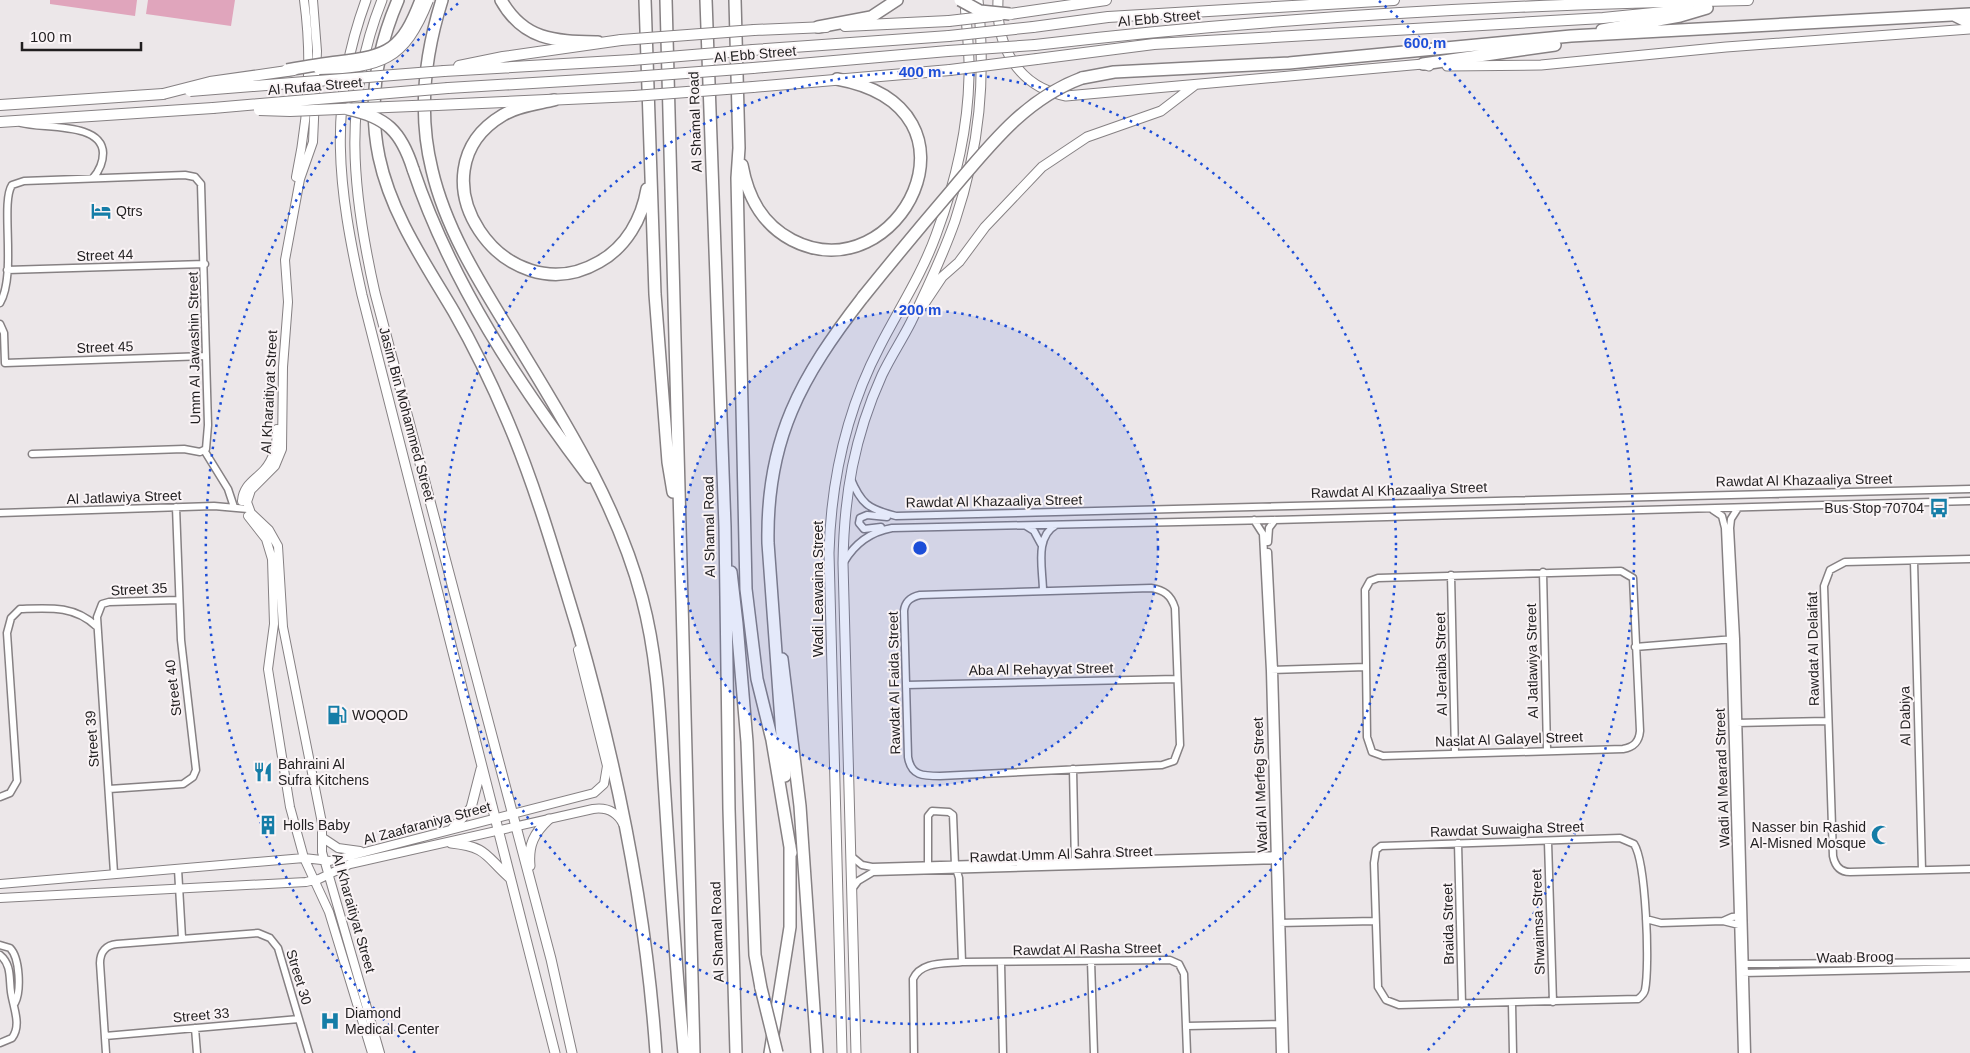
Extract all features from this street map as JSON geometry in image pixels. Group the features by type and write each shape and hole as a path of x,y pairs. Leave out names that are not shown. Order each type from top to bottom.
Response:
{"highway":[{"path":"398,0 379,55 374,92 376,132 386,182 402,221 468,337 504,412 538,500 576,625 611,751 627,835 650,988 656,1053"},
{"path":"287,70 368,59 385,52 398,42 409,29 421,0"},
{"path":"442,0 428,57 425,98 427,145 437,191 461,248 579,446 605,499 633,567 646,612 655,662 684,1053"},
{"path":"501,0 515,20 535,33 562,41 598,42"},
{"path":"645,0 655,294 668,453 680,523"},
{"name":"Al Shamal Road","path":"666,0 694,1053"},
{"name":"Al Shamal Road","path":"706,0 725,546 736,1053"},
{"path":"735,0 739,148 737,207 746,589 757,680 772,740 791,853"},
{"path":"818,27 871,17 897,0"},
{"path":"960,0 980,11 1010,14"},
{"path":"817,1053 800,806 785,679 774,612 768,543 767,511 770,484 780,437 799,392 815,364 863,297 1001,133 1046,94 1082,78 1114,72 1371,56 1571,36 1680,16 1707,8"},
{"path":"1952,14 1970,23"},
{"path":"1571,36 1602,36 1970,14"},
{"path":"1423,64 1574,43 1602,36"},
{"path":"739,148 751,199 766,220 786,237 810,247 836,249 860,244 884,232 907,207 916,187 921,161 918,141 910,122 889,98 869,87 837,80"},
{"path":"554,100 514,110 495,121 477,139 466,164 464,188 469,213 482,236 502,256 525,269 545,273 573,272 596,264 615,252 630,235 646,197 650,174"},
{"path":"348,109 365,112 386,123 401,141 444,250 488,330 555,430 605,499"},
{"path":"725,546 734,594 737,624 750,805 755,955 760,988 777,1053"},
{"path":"770,1053 790,926 791,853 774,635 774,612"}],"main road":[{"name":"Jasim Bin Mohammed Street","path":"366,0 350,54 340,119 340,168 345,216 362,295 498,831"},
{"name":"Jasim Bin Mohammed Street","path":"382,0 364,53 356,105 354,173 361,225 375,293 516,827"},
{"path":"163,94 210,82 287,70 363,66 380,61 401,48 410,38 428,0"},
{"name":"Wadi Leawaina Street","path":"842,1053 829,554 832,500 843,440 861,386 928,255 957,167 968,98 969,74 965,0"},
{"name":"Wadi Leawaina Street","path":"856,1053 843,563 844,526 850,474 858,441 883,374 911,322 955,220 976,143 982,66 978,0"},
{"path":"998,0 999,25 1008,54 1021,72 1043,90 1076,96 1126,89 1195,85 1423,64 1434,67 1469,64 1541,65 1734,46 1970,29"},
{"path":"445,71 467,63 598,42 754,30 949,21 1106,0"},
{"path":"1358,0 1374,1"},
{"name":"Al Ebb Street","path":"632,60 949,36 1108,17 1394,0"},
{"path":"214,108 290,111 634,96 950,70 1163,44 1603,18 1707,8 1735,0"},
{"name":"Al Ebb Street","path":"632,77 1035,45 1172,30 1436,10 1558,4 1748,0"},
{"name":"Al Rufaa Street","path":"1,103 105,98 445,71 632,60"},
{"name":"Al Rufaa Street","path":"0,122 214,108 448,88 632,77"},
{"path":"911,322 942,277 959,262 985,227 1042,167 1087,138 1161,110 1195,85"},
{"path":"452,828 471,808 482,766"},
{"path":"533,891 530,847 536,832 549,819"},
{"path":"516,827 572,1053"},
{"path":"498,831 555,1053"},
{"path":"451,842 472,845 482,850 510,878"}],"street":[{"name":"Al Kharaitiyat Street","path":"269,470 277,439 278,368 283,304 280,258 304,128 308,61 304,0"},
{"name":"Al Kharaitiyat Street","path":"313,0 317,51 313,142 300,179 285,260 288,302 283,367 282,449 269,470 250,490 246,509 266,539 271,552 274,616 273,639 268,669 285,781 304,858 329,912 372,1053"},
{"path":"13,121 34,126 84,131 94,135 102,145 103,155 99,170 93,178"},
{"name":"Umm Al Jawashin Street","path":"0,303 5,290 7,270 4,199 9,188 24,181 185,175 194,177 202,189 205,264 208,425 204,450"},
{"name":"Street 44","path":"7,270 205,264"},
{"name":"Street 45","path":"0,324 4,332 5,363 206,356"},
{"path":"32,454 204,450 228,489 234,507"},
{"name":"Rawdat Al Khazaaliya Street","path":"850,474 858,495 866,504 876,510 896,516 1970,489"},
{"name":"Rawdat Al Khazaaliya Street","path":"843,563 857,544 870,535 884,529 899,528 1970,501"},
{"name":"Al Jatlawiya Street","path":"0,513 176,507 234,507 246,509"},
{"name":"Street 40","path":"109,789 183,784 195,774 197,766 184,676 178,600 176,507"},
{"name":"Wadi Al Mearad Street","path":"1738,508 1731,519 1730,528 1741,916 1742,1053"},
{"name":"Al Kharaitiyat Street","path":"246,509 269,530 278,546 285,638 322,823 322,852 330,873 333,893 380,1053"},
{"name":"Wadi Al Mearad Street","path":"1712,509 1720,512 1725,523 1733,639"},
{"path":"896,516 863,515 859,523 864,529 883,526 899,528"},
{"name":"Wadi Al Merfeg Street","path":"1254,520 1263,534 1272,670"},
{"name":"Wadi Al Merfeg Street","path":"1275,520 1269,528 1267,535 1282,1024 1280,1053"},
{"path":"1043,591 1042,545 1046,534 1056,525"},
{"path":"1025,526 1034,531 1042,545"},
{"name":"Rawdat Al Delaifat","path":"1970,559 1845,562 1834,566 1827,575 1824,586 1827,721 1833,856 1835,864 1846,872 1970,869"},
{"name":"Al Dabiya","path":"1914,561 1922,870"},
{"name":"Naslat Al Galayel Street","path":"1621,570 1628,573 1634,582 1635,647 1640,731 1636,743 1622,749 1383,756 1372,752 1366,737 1365,590 1368,584 1378,578 1543,572 1621,570"},
{"name":"Al Jatlawiya Street","path":"1543,572 1546,750"},
{"name":"Al Jeraiba Street","path":"1452,575 1455,753"},
{"name":"Rawdat Al Faida Street","path":"1151,588 1166,593 1171,598 1175,608 1177,679 1180,745 1174,761 1162,765 940,776 915,773 911,768 908,757 905,605 911,598 920,595 1151,588"},
{"name":"Street 35","path":"102,604 109,602 178,600"},
{"name":"Street 39","path":"102,604 96,616 96,626 114,873"},
{"path":"0,797 10,793 17,781 8,633 12,618 20,610 56,608 78,613 96,626"},
{"name":"Al Zaafaraniya Street","path":"0,884 304,858 325,861 590,794 598,790 606,780 607,766 581,664 576,625"},
{"path":"273,639 285,638"},
{"path":"1635,647 1733,639"},
{"path":"1272,670 1366,667"},
{"name":"Aba Al Rehayyat Street","path":"906,685 1177,679"},
{"name":"Rawdat Al Delaifat","path":"1735,723 1827,721"},
{"path":"1073,769 1075,864"},
{"name":"Al Zaafaraniya Street","path":"0,898 178,890 315,880 350,864 603,808 619,817 627,835"},
{"path":"928,866 928,816 932,811 949,812 952,816 962,962"},
{"path":"323,838 338,848 366,852"},
{"name":"Rawdat Suwaigha Street","path":"1620,838 1634,844 1640,858 1646,919 1644,994 1638,999 1512,1003 1399,1005 1386,1000 1378,987 1374,863 1378,848 1384,844 1548,842 1620,838"},
{"name":"Shwaimsa Street","path":"1548,842 1553,1002"},
{"name":"Braida Street","path":"1458,844 1462,1004"},
{"name":"Rawdat Umm Al Sahra Street","path":"851,856 862,865 872,867 956,867"},
{"name":"Rawdat Umm Al Sahra Street","path":"852,891 858,881 873,872 956,867 1277,858"},
{"path":"178,869 182,938"},
{"path":"1646,919 1661,922 1723,921 1741,916"},
{"path":"1279,923 1375,921"},
{"path":"1723,921 1741,926"},
{"path":"1646,927 1661,922"},
{"name":"Street 30","path":"106,1053 100,963 103,951 113,944 258,933 270,938 278,948 309,1053"},
{"path":"0,945 10,948 16,956 18,994 15,1003 15,1034 9,1040 0,1043"},
{"path":"0,955 8,966 11,995 15,1003"},
{"path":"1091,961 1094,1053"},
{"name":"Rawdat Al Rasha Street","path":"914,1053 912,986 914,976 927,965 962,962 1091,961 1176,962 1182,967 1184,974 1188,1053"},
{"name":"Waab Broog","path":"1742,964 1970,962"},
{"path":"1001,963 1003,1053"},
{"name":"Waab Broog","path":"1742,972 1970,968"},
{"name":"Wadi Al Mearad Street","path":"1742,972 1747,1053"},
{"path":"1512,1003 1512,1053"},
{"name":"Street 33","path":"105,1036 299,1019"},
{"path":"1187,1026 1282,1024"},
{"name":"Wadi Al Merfeg Street","path":"1282,1024 1286,1053"},
{"path":"195,1028 197,1053"}],"shaded area":[{"path":"50,0 137,0 135,16 50,4"},
{"path":"148,0 235,0 231,26 146,14"}],"place":[{"name":"Qtrs","path":"101,211"},
{"name":"Bus Stop 70704","path":"1939,508"},
{"name":"WOQOD","path":"337,715"},
{"name":"Bahraini Al Sufra Kitchens","path":"263,772"},
{"name":"Holls Baby","path":"268,825"},
{"name":"Nasser bin Rashid Al-Misned Mosque","path":"1881,835"},
{"name":"Diamond Medical Center","path":"330,1021"}]}
